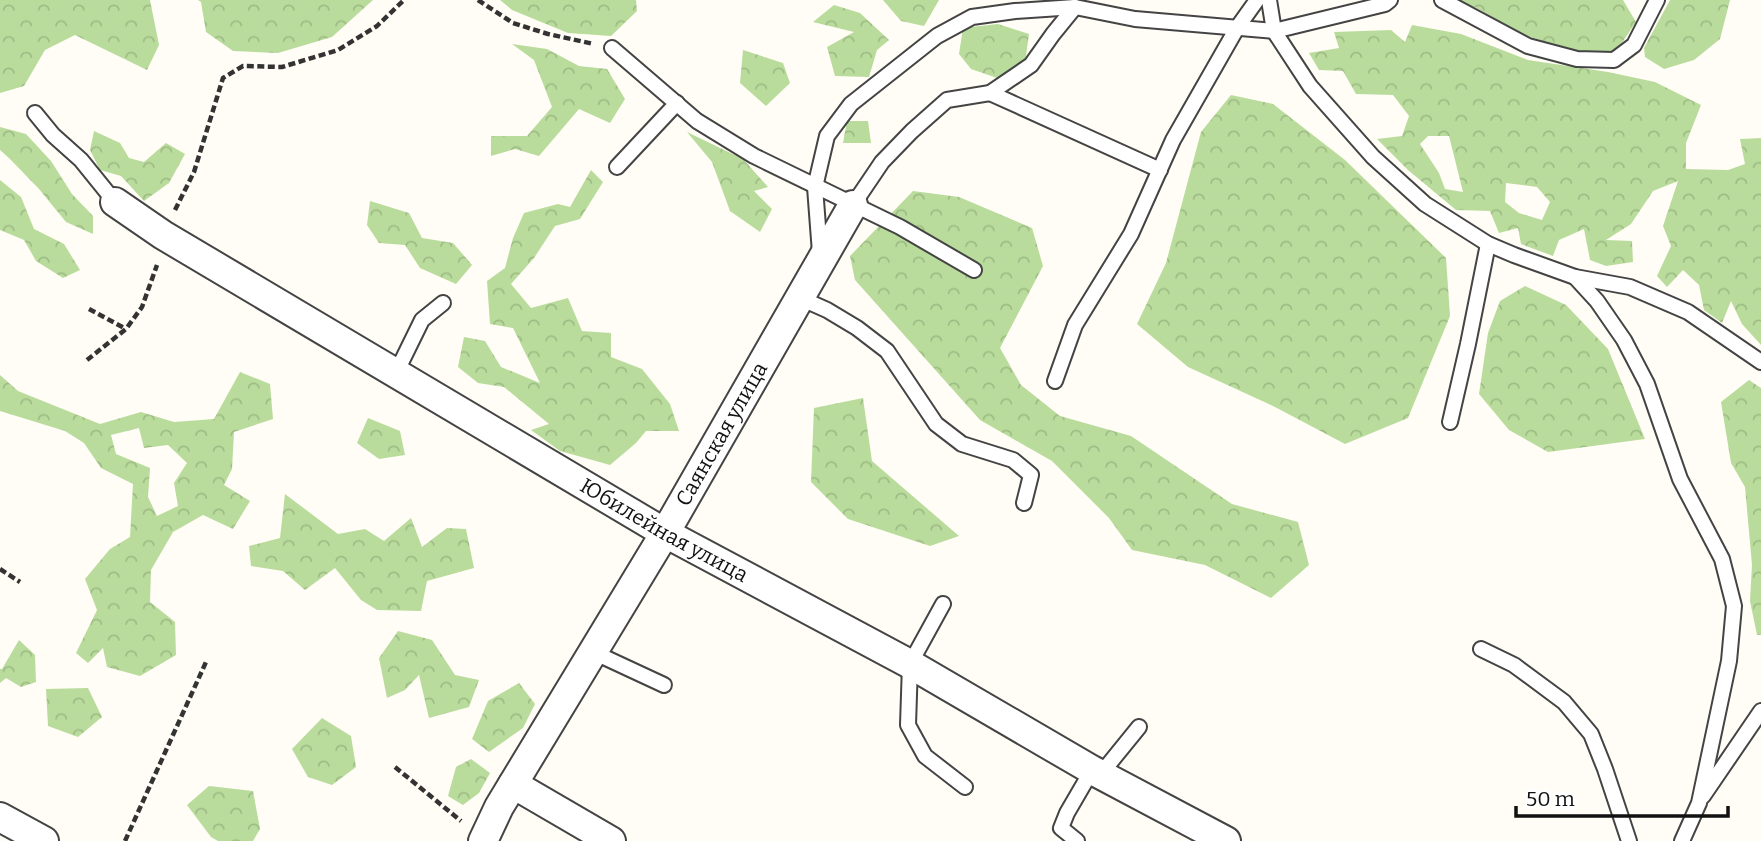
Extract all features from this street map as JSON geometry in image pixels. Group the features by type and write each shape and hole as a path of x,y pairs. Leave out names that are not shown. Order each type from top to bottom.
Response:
{"street":[{"name":"Юбилейная улица","path":"115,202 163,235 665,533 910,664 1096,772 1226,841"},
{"name":"Саянская улица","path":"483,840 499,807 665,533 853,205"},
{"path":"513,784 611,841"},
{"path":"0,817 44,841"}],"lane":[{"path":"1055,380 1075,326 1131,234 1173,140 1237,28 1257,0"},
{"path":"1269,0 1274,31 1311,86 1373,157 1425,204 1488,244 1576,277 1630,287 1688,312 1761,362"},
{"path":"821,262 815,187 827,136 851,104 937,36 972,17 1075,7 1135,19 1274,31 1385,4 1390,0"},
{"path":"1442,0 1528,46 1577,59 1614,60 1634,45 1657,0"},
{"path":"853,205 882,162 912,131 947,100 989,93 1031,65 1075,7"},
{"path":"612,48 697,121 743,149 900,227 974,270"},
{"path":"989,93 1160,170"},
{"path":"617,167 677,103"},
{"path":"35,113 81,160 115,202"},
{"path":"1450,422 1488,244"},
{"path":"1576,277 1597,301 1624,340 1647,384 1680,479 1722,559 1734,606 1729,661 1699,803"},
{"path":"800,298 858,328 887,351 936,424 962,444 1013,460 1031,475 1024,503"},
{"path":"396,373 422,320 443,303"},
{"path":"943,604 910,664 908,725 925,756 965,787"},
{"path":"1481,649 1514,665 1564,702 1591,734 1629,841"},
{"path":"593,652 664,685"},
{"path":"1682,841 1699,803 1761,711"},
{"path":"1077,841 1061,828 1067,813 1096,772 1139,727"}],"path":[{"path":"86,360 126,329 142,307 156,270 163,235 194,172 223,78 243,66 282,67 338,50 377,26 404,0"},
{"path":"478,0 513,23 612,48"},
{"path":"89,309 126,329"},
{"path":"0,569 20,582"},
{"path":"125,841 206,662"},
{"path":"395,767 483,840"}],"green space":[{"path":"0,0 150,0 159,45 147,70 75,35 45,50 24,86 0,93"},
{"path":"198,0 373,0 332,37 278,53 233,51 206,32 201,2"},
{"path":"500,0 636,0 637,11 611,36 568,33 512,10"},
{"path":"883,0 939,0 924,26 901,21"},
{"path":"1451,0 1623,0 1636,22 1615,53 1586,56 1522,34 1475,7"},
{"path":"1670,0 1730,0 1720,39 1694,60 1664,69 1645,57 1644,48"},
{"path":"834,5 860,13 889,40 877,50 869,77 835,76 827,47 854,32 813,22"},
{"path":"998,24 1029,34 1025,63 997,78 971,69 959,54 963,28"},
{"path":"1412,25 1461,34 1528,60 1655,82 1701,105 1686,143 1686,169 1728,170 1745,164 1740,139 1761,138 1761,345 1742,324 1731,301 1722,323 1704,310 1699,285 1683,270 1667,287 1657,276 1671,246 1663,226 1678,181 1653,191 1631,224 1606,240 1632,241 1633,262 1606,266 1590,260 1584,229 1559,240 1553,256 1521,244 1518,228 1499,233 1490,211 1456,210 1408,170 1377,139 1402,136 1409,116 1393,95 1356,94 1343,71 1319,70 1309,53 1339,48 1334,32 1391,30 1405,42","holes":["1428,136 1449,136 1463,192 1445,189 1439,173 1420,144","1506,183 1537,187 1550,202 1542,220 1519,213 1505,202"]},
{"path":"512,44 547,49 579,66 607,69 625,99 610,123 579,109 539,156 515,149 491,156 491,136 527,136 552,107 534,60"},
{"path":"743,50 783,63 790,83 766,106 740,83"},
{"path":"1231,95 1273,104 1345,160 1446,258 1450,316 1408,418 1345,444 1275,407 1188,367 1137,324 1166,263 1201,132"},
{"path":"847,121 868,121 871,143 843,143"},
{"path":"0,127 26,134 51,161 72,194 93,216 93,234 66,222 39,189 0,150"},
{"path":"94,131 120,143 129,158 144,162 166,143 185,154 169,183 144,201 121,176 100,170 90,150"},
{"path":"687,132 743,159 768,187 754,191 772,209 760,232 730,211 712,162"},
{"path":"591,170 603,182 580,219 555,226 534,258 511,284 531,308 568,298 582,331 611,333 611,357 642,369 670,404 679,431 646,431 610,465 560,451 531,430 549,424 504,387 478,383 458,367 464,337 485,341 501,367 540,383 513,328 490,324 487,281 505,268 513,238 524,213 558,204 570,207"},
{"path":"0,180 21,197 34,229 64,244 80,270 63,278 36,261 24,240 0,230"},
{"path":"913,191 959,197 1032,228 1043,266 1000,348 1021,385 1060,416 1131,436 1232,504 1298,522 1309,565 1271,598 1205,565 1132,550 1109,518 1052,461 980,420 855,280 850,256"},
{"path":"370,201 409,213 422,238 453,243 472,265 456,284 420,268 405,245 379,243 367,225"},
{"path":"1525,286 1566,305 1608,349 1645,439 1548,452 1509,430 1479,394 1488,333 1500,301"},
{"path":"240,372 270,384 273,419 234,432 232,469 224,485 250,501 233,529 203,515 173,532 151,570 150,602 175,622 176,655 140,676 107,667 103,648 88,663 76,653 97,610 85,579 110,549 130,537 133,484 101,468 84,443 65,431 0,411 0,375 18,391 100,424 141,412 174,422 214,419","holes":["139,428 144,448 168,445 187,463 174,483 178,506 157,516 148,497 150,468 116,454 111,435"]},
{"path":"1749,380 1761,388 1761,635 1757,635 1750,601 1752,565 1745,487 1731,463 1721,402"},
{"path":"863,398 872,461 959,536 930,546 848,519 811,482 814,408"},
{"path":"368,418 400,431 405,455 379,459 357,443"},
{"path":"285,494 338,534 365,529 384,541 411,518 422,547 447,528 466,529 474,568 427,581 421,611 377,610 361,600 335,568 305,590 283,571 251,566 249,546 280,538"},
{"path":"398,631 432,640 455,675 479,680 469,707 429,718 419,675 405,690 387,698 379,658"},
{"path":"19,640 35,655 36,682 21,687 6,678 0,683 0,669"},
{"path":"519,683 535,704 523,728 489,752 472,739 488,701"},
{"path":"88,688 102,717 78,737 48,726 46,689"},
{"path":"322,718 351,736 356,767 332,785 308,777 292,749"},
{"path":"471,759 490,773 479,793 463,805 448,796 456,767"},
{"path":"209,786 253,791 260,829 253,841 218,841 211,837 187,805"}]}
